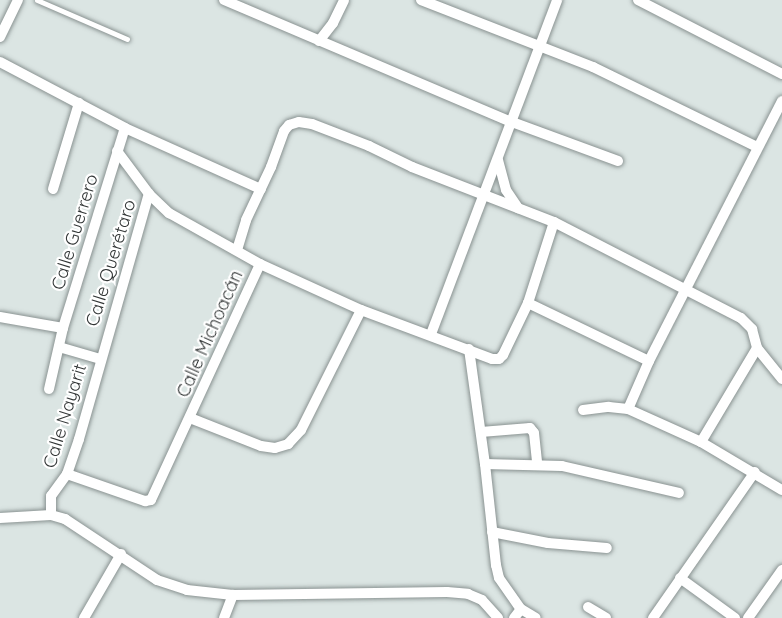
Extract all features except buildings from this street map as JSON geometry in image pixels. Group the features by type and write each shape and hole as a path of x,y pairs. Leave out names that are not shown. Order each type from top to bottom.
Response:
{"street":[{"path":"0,36 18,0"},
{"path":"224,0 512,122 618,161"},
{"path":"319,41 333,23 344,0"},
{"path":"421,0 593,67 757,147"},
{"path":"431,334 557,0"},
{"path":"638,0 782,74"},
{"path":"0,62 125,128 261,189"},
{"path":"628,409 649,361 782,101"},
{"path":"53,189 79,103"},
{"path":"237,250 246,220 284,131 289,125 299,122 328,129 483,195 554,222 747,322 758,348 782,379"},
{"name":"Calle Guerrero","path":"50,389 63,328 125,128"},
{"name":"Calle Querétaro","path":"99,359 149,194 117,151"},
{"path":"497,160 506,190 518,208"},
{"path":"149,194 169,213 260,264 360,310 499,359 528,303 554,222"},
{"name":"Calle Michoacán","path":"67,474 150,501 260,264"},
{"path":"528,303 649,361"},
{"path":"190,418 261,446 275,448 288,444 301,430 360,310"},
{"path":"0,317 63,328"},
{"path":"59,347 99,359"},
{"path":"701,442 758,348"},
{"path":"469,349 500,578 517,614 536,618"},
{"name":"Calle Nayarit","path":"51,513 51,496 67,474 99,359"},
{"path":"583,410 609,407 628,409 701,442 782,490"},
{"path":"481,432 530,428 534,433 537,464"},
{"path":"485,464 562,466 679,493"},
{"path":"653,618 754,472"},
{"path":"0,518 51,513 69,521 121,554 139,569 173,586 210,594 447,592 468,594 482,600 498,618"},
{"path":"492,532 539,542 607,548"},
{"path":"84,618 121,554"},
{"path":"748,618 782,570"},
{"path":"680,579 735,618"},
{"path":"224,618 233,595"},
{"path":"588,607 606,618"}],"lane":[{"path":"37,0 127,39"}]}
